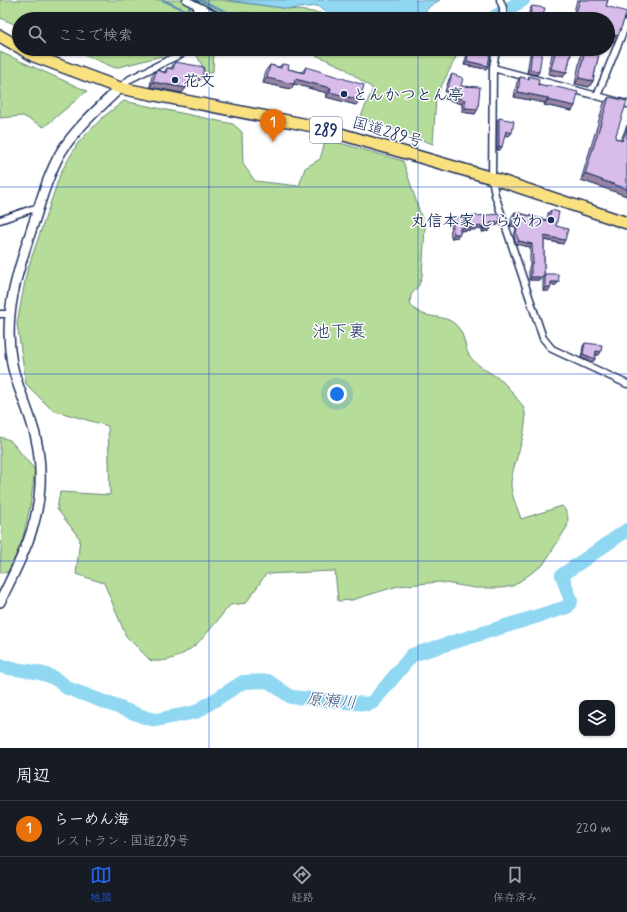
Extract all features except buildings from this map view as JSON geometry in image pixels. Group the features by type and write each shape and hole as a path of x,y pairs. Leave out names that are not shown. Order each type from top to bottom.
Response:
{"highway":[{"path":"0,36 12,43"},
{"name":"国道289号","path":"34,56 120,88 313,126 492,178 627,223"}],"street":[{"path":"186,0 209,12"},
{"path":"500,0 503,12"},
{"path":"197,6 197,12"},
{"path":"615,52 627,22"},
{"path":"0,602 24,555 33,532 38,510 40,486 37,442 31,420 17,386 5,314 37,211 50,175 61,152 72,138 130,79 177,56"},
{"path":"495,56 493,68 492,178 495,195 543,338 552,349 627,384"},
{"path":"597,96 613,56"},
{"path":"493,68 627,104"},
{"path":"0,220 32,209 37,211"}],"green space":[{"path":"0,0 221,0 312,12 12,12 12,23 0,18"},
{"path":"0,52 87,91 44,127 23,116 0,118"},
{"path":"88,56 162,56 115,68"},
{"path":"197,56 214,56 213,72 206,74"},
{"path":"318,56 456,56 436,97 433,144 360,118 373,89 343,67"},
{"path":"124,101 233,124 242,132 243,164 255,181 299,186 305,168 320,159 326,139 403,161 425,228 422,276 419,285 411,295 410,304 415,310 421,313 451,321 456,325 463,336 467,351 472,359 502,381 523,406 525,414 524,433 512,473 511,482 513,496 521,519 562,506 567,513 568,518 567,527 543,565 513,586 501,588 475,588 439,582 398,586 352,600 338,601 335,571 266,574 246,603 230,605 196,644 176,657 164,661 151,661 126,636 104,583 76,574 80,539 57,509 60,492 110,495 108,426 52,410 26,384 17,323 27,271 61,172 78,143 103,117"},
{"path":"0,437 10,440 35,470 30,507 20,550 7,573 0,572 2,526 0,524"}],"water":[{"path":"227,0 440,0 430,6 425,12 326,12 317,6 290,9"}],"waterway":[{"path":"163,0 186,11 198,0"},
{"path":"200,0 227,12"},
{"path":"406,0 412,12"},
{"path":"503,12 523,0"},
{"name":"原瀬川","path":"0,666 44,674 52,677 67,688 156,720 196,712 243,682 268,681 291,697 367,704 373,702 412,655 567,607 571,601 562,575 627,530"}],"place":[{"name":"花文","path":"175,80"},
{"name":"とんかつとん亭","path":"344,94"},
{"name":"らーめん海","path":"273,142"},
{"name":"丸信本家 しらかわ","path":"551,220"}],"district":[{"name":"池下裏","path":"339,331"}]}
